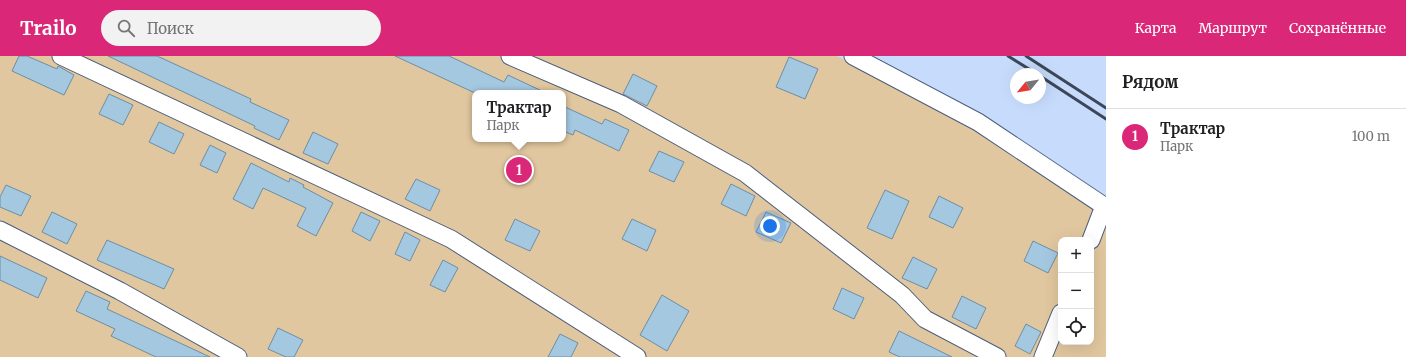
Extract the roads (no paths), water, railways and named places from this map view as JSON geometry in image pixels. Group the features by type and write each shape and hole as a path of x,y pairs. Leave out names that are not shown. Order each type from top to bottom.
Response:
{"street":[{"path":"61,56 451,239 637,357"},
{"path":"510,56 621,104 745,174 902,295 925,319 996,357"},
{"path":"853,56 978,122 1104,206 1092,237"},
{"path":"0,230 120,292 238,357"},
{"path":"1043,357 1058,320"}],"railway":[{"path":"1008,56 1027,68"},
{"path":"1026,56 1106,108"},
{"path":"1046,80 1106,119"}],"place":[{"name":"Трактар","path":"519,170"}]}
